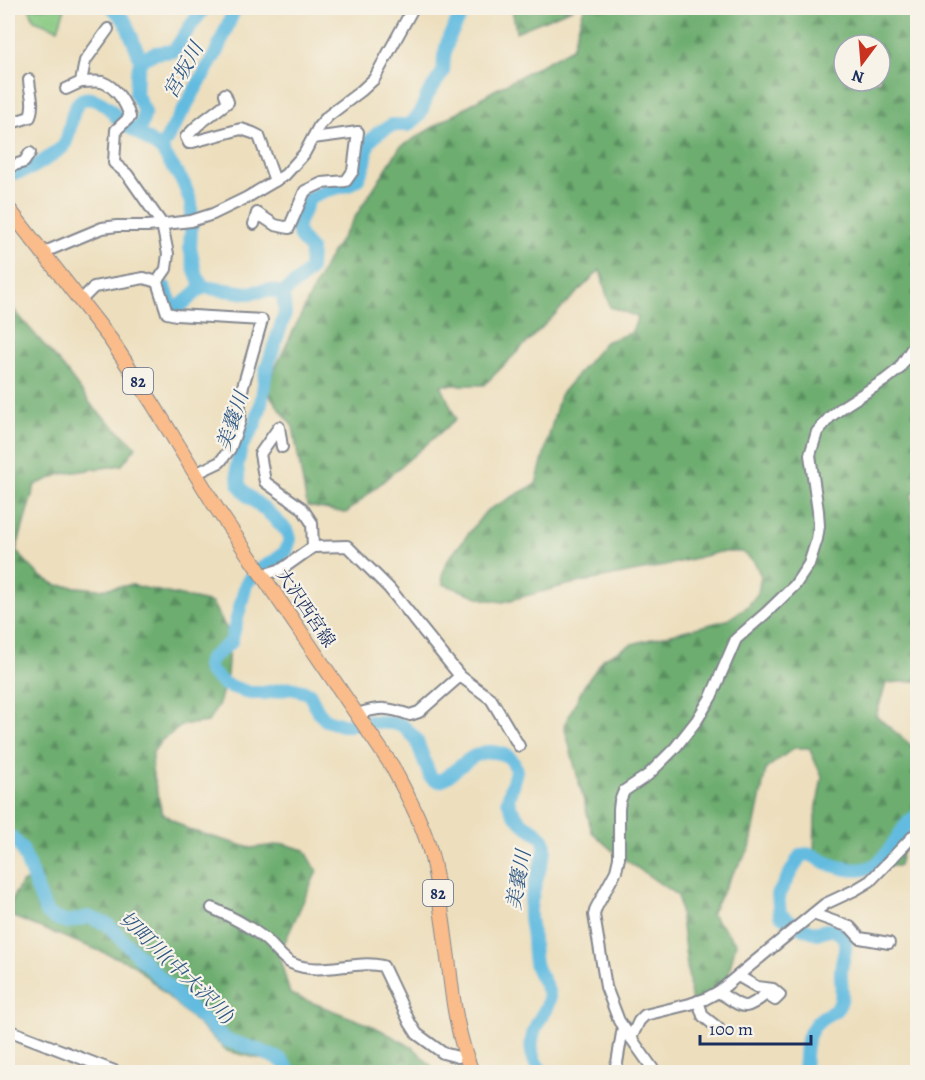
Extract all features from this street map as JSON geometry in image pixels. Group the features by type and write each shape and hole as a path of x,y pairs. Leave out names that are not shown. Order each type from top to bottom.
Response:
{"main road":[{"name":"大沢西宮線","path":"8,208 111,340 195,474 392,766 410,801 431,854 454,1007 462,1047 472,1072"}],"street":[{"path":"42,253 102,228 117,225 148,226 191,221 213,214 285,175 304,154 319,126 328,116 374,79 413,8"},
{"path":"81,82 85,61 108,29"},
{"path":"8,124 30,117 34,104 29,80"},
{"path":"66,89 81,82 101,82 114,90 128,108 130,117 116,129 114,163 127,174 162,224 168,254 166,269 157,282"},
{"path":"225,94 228,102 214,111 186,137 189,143 241,129 253,133 259,136 275,181"},
{"path":"254,224 257,213 275,225 289,228 305,191 322,183 346,181 353,171 358,132 313,138"},
{"path":"8,167 24,162 30,153"},
{"path":"80,301 94,287 144,278 157,282"},
{"path":"157,282 167,313 262,320 240,397 240,421 230,449 220,462 195,474"},
{"path":"655,1072 619,1021 606,987 594,915 616,871 619,858 620,801 624,791 648,775 697,720 711,698 736,639 795,585 809,564 819,526 810,455 817,432 844,406 899,369 918,339"},
{"path":"282,447 279,428 260,454 265,482 302,508 312,523 313,547"},
{"path":"259,571 282,569 313,547 348,546 389,588 460,676 491,699 519,746"},
{"path":"360,719 375,708 393,709 410,715 420,712 460,676"},
{"path":"631,1038 639,1021 645,1015 698,1001 718,992 825,904 870,881 918,831"},
{"path":"212,908 248,926 291,962 311,968 340,968 374,964 383,966 417,1034 443,1053 458,1057 465,1055"},
{"path":"809,918 850,927 860,938 889,943"},
{"path":"718,992 744,1007 752,1006 766,994 775,1000 780,995 773,989 757,987 738,976"},
{"path":"698,1001 703,1016 717,1028"},
{"path":"613,1072 617,1063 623,1027"},
{"path":"8,1030 117,1072"}],"green space":[{"path":"29,8 65,8 58,29 34,20"},
{"path":"512,8 574,8 516,32"},
{"path":"584,8 917,8 918,491 912,493 913,562 918,569 917,681 886,683 876,716 917,750 917,789 899,866 848,865 814,856 815,816 822,777 809,748 794,748 766,769 750,848 731,876 711,914 736,943 722,1001 692,1004 678,896 614,852 592,832 564,725 584,686 604,658 632,644 727,620 748,606 758,593 761,576 754,562 742,552 720,552 567,585 503,602 484,599 443,584 442,575 448,560 486,511 536,484 560,395 605,342 631,333 638,317 610,307 600,270 484,385 441,385 456,419 346,513 307,506 293,427 265,389 328,259 400,147 491,92 572,48"},
{"path":"8,307 14,310 64,368 93,407 136,447 122,465 61,474 35,485 16,551 40,576 56,585 99,589 132,585 212,603 230,635 227,675 219,704 208,722 183,725 161,741 153,752 152,770 162,813 189,830 251,848 284,844 305,850 317,871 279,955 290,994 375,1027 414,1048 437,1072 293,1072 266,1060 227,1051 133,964 8,915 14,895 22,883 36,876 21,844 13,834 8,834"}],"waterway":[{"path":"113,8 125,21 141,60 137,74 136,94 145,112 139,133"},
{"path":"141,60 155,53 174,51 204,8"},
{"name":"宮坂川","path":"161,149 216,53 235,8"},
{"path":"283,293 310,270 311,250 300,237 297,226 309,199 358,179 365,163 368,143 378,133 392,125 408,125 419,116 428,94 443,72 449,37 465,8"},
{"name":"美嚢川","path":"8,173 30,168 63,147 75,107 80,101 86,99 98,101 117,118 161,149 184,184 191,203 190,248 195,271 202,287 248,293 268,290 283,293 285,314 266,370 255,425 241,447 237,466 239,485 288,532 290,539 286,551 276,560 258,570 246,584 231,642 210,659 209,671 224,684 250,693 291,688 309,693 319,713 326,720 342,725 352,725 361,721 403,726 416,739 433,779 440,781 469,759 484,752 502,754 512,760 516,771 509,803 519,820 540,836 545,844 530,912 535,963 549,997 532,1042 532,1055 543,1072"},
{"path":"165,288 172,306 177,309 202,287"},
{"path":"803,1072 806,1045 811,1031 819,1020 835,1011 840,1003 841,966 845,941 837,931 828,930 817,933 780,915 778,895 800,856 810,855 848,869 866,869 882,859 907,824 918,815"},
{"name":"切町川(中大沢川)","path":"8,837 11,837 22,849 46,912 56,919 68,922 88,917 107,924 187,1005 226,1040 281,1060 291,1072"}]}
